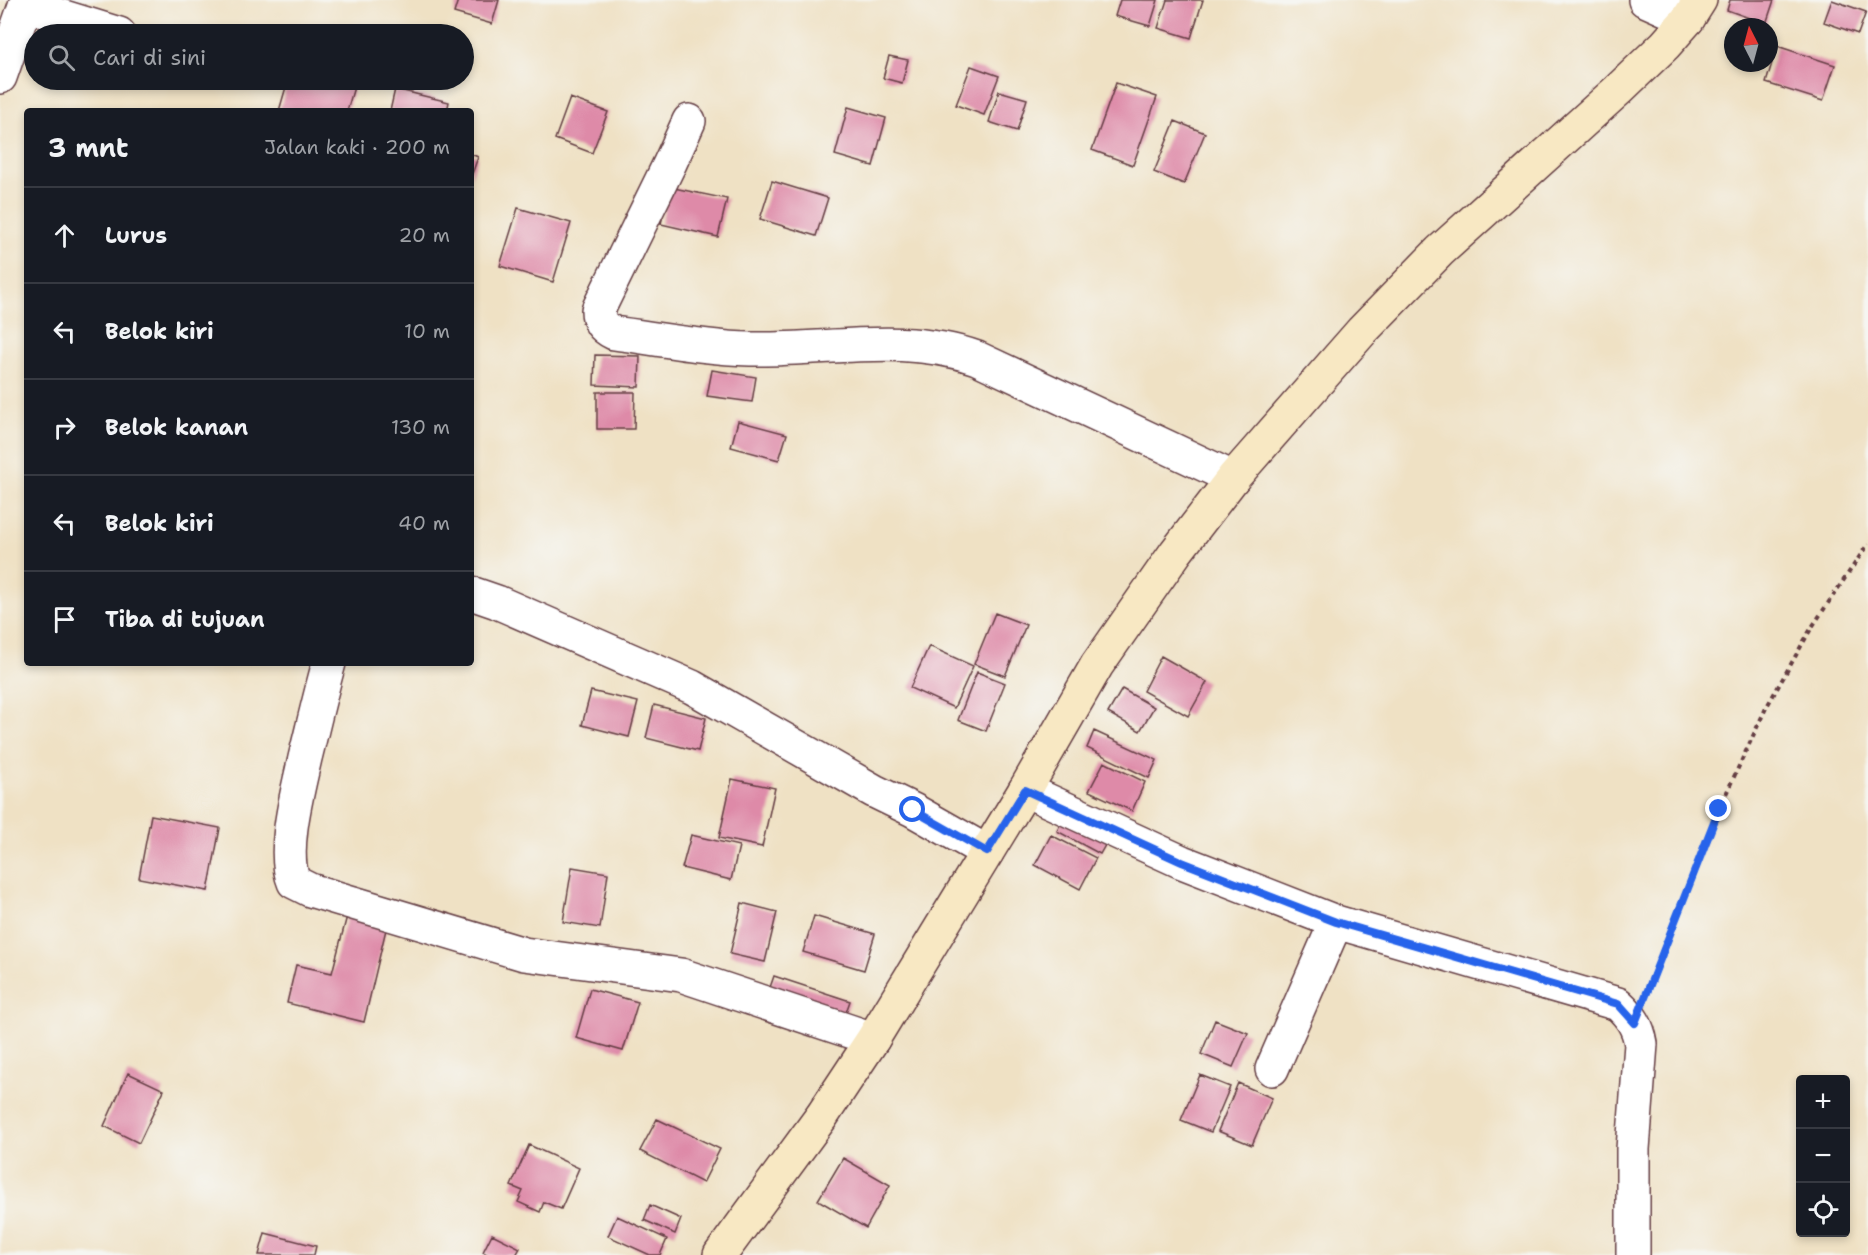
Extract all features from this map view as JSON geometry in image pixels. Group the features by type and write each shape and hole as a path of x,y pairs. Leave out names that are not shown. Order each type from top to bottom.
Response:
{"street":[{"path":"720,1255 822,1116 873,1039 1025,790 1097,665 1176,552 1233,478 1362,331 1440,251 1665,45 1694,9 1645,0"},
{"path":"0,77 26,2 90,24"},
{"path":"690,121 598,309 600,321 607,329 614,333 751,349 914,345 956,351 977,358 1233,478"},
{"path":"474,594 692,687 874,791 913,810 987,852"},
{"path":"327,666 290,830 289,867 294,882 310,890 524,954 681,975 873,1039"},
{"path":"1025,790 1182,862 1336,922 1618,1004 1635,1023 1641,1044 1633,1149 1633,1255"},
{"path":"1272,1069 1336,922"}],"path":[{"path":"1635,1023 1719,809 1766,708 1812,627 1868,544"}],"building":[{"path":"458,0 499,0 492,24 454,13"},
{"path":"1120,0 1158,0 1150,26 1115,16"},
{"path":"1167,0 1203,0 1191,38 1158,28"},
{"path":"1730,0 1774,0 1768,18 1749,18 1727,10"},
{"path":"1832,0 1866,12 1858,34 1824,22"},
{"path":"1778,46 1835,65 1823,101 1766,83 1769,72 1778,72"},
{"path":"889,56 908,60 902,83 883,78"},
{"path":"971,66 999,76 984,115 956,105"},
{"path":"1116,83 1157,97 1133,165 1092,150"},
{"path":"285,90 353,90 348,108 280,108"},
{"path":"395,90 449,102 448,108 391,108"},
{"path":"999,91 1027,99 1017,131 989,122"},
{"path":"570,98 608,112 592,153 555,139"},
{"path":"848,107 886,118 873,166 835,155"},
{"path":"1175,121 1205,133 1184,184 1154,172"},
{"path":"474,155 478,157 474,168"},
{"path":"772,181 828,198 816,236 760,219"},
{"path":"669,187 727,199 718,237 661,224"},
{"path":"518,208 571,223 553,282 500,266"},
{"path":"595,355 640,356 639,387 594,385"},
{"path":"712,370 756,377 752,402 707,396"},
{"path":"597,392 635,392 634,429 597,429"},
{"path":"738,421 787,434 779,460 731,447"},
{"path":"995,613 1026,625 1005,676 974,664"},
{"path":"929,646 973,666 954,708 910,688"},
{"path":"1161,656 1207,682 1188,716 1143,691"},
{"path":"977,672 1005,683 986,731 958,720"},
{"path":"1122,689 1154,707 1140,731 1108,713"},
{"path":"591,691 638,702 629,737 582,725"},
{"path":"654,705 706,718 698,751 646,738"},
{"path":"1094,731 1157,760 1149,778 1087,748"},
{"path":"1104,762 1145,782 1132,811 1089,791"},
{"path":"732,779 775,788 762,847 719,838"},
{"path":"151,815 220,828 208,891 139,878"},
{"path":"1065,815 1109,838 1100,854 1057,831"},
{"path":"691,835 739,846 731,880 682,868"},
{"path":"1051,835 1096,858 1080,889 1035,865"},
{"path":"572,867 608,873 600,928 563,922"},
{"path":"742,903 777,912 765,962 730,954"},
{"path":"347,916 387,925 364,1022 287,1003 296,965 332,973"},
{"path":"814,916 875,934 864,970 803,952"},
{"path":"774,976 850,1001 843,1021 767,996"},
{"path":"590,989 638,1002 623,1051 576,1038"},
{"path":"1215,1020 1248,1033 1233,1067 1201,1054"},
{"path":"128,1073 164,1090 139,1143 104,1126"},
{"path":"1200,1075 1230,1087 1211,1132 1181,1120"},
{"path":"1238,1083 1272,1098 1252,1145 1218,1131"},
{"path":"657,1119 720,1149 703,1183 640,1151"},
{"path":"529,1145 579,1168 561,1209 544,1202 540,1212 518,1202 523,1191 511,1186"},
{"path":"843,1158 890,1185 866,1228 818,1200"},
{"path":"650,1205 681,1219 675,1234 644,1220"},
{"path":"617,1216 667,1239 660,1255 650,1255 608,1236"},
{"path":"265,1233 316,1246 314,1255 259,1255"},
{"path":"492,1234 520,1248 516,1255 488,1255 483,1252"}],"route":[{"path":"913,810 987,852 1025,790 1182,862 1336,922 1618,1004 1635,1023 1719,809"}]}
